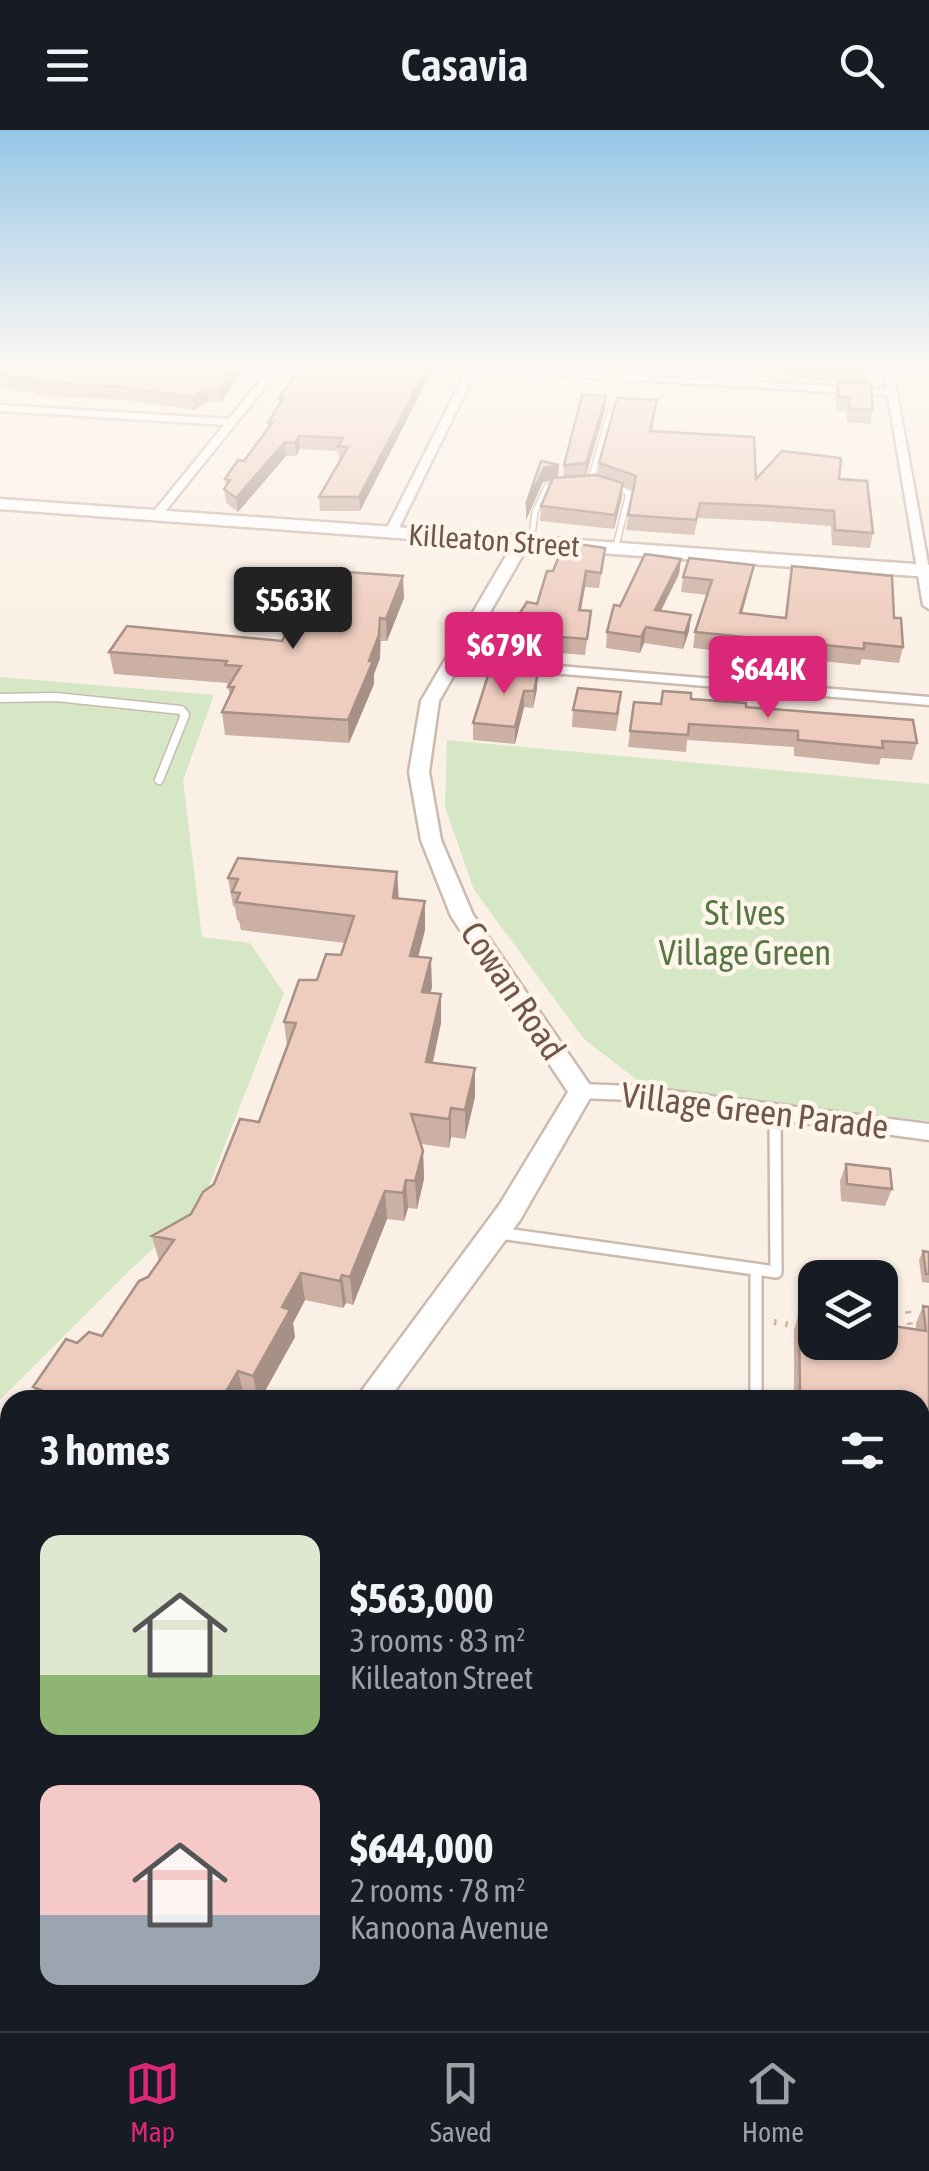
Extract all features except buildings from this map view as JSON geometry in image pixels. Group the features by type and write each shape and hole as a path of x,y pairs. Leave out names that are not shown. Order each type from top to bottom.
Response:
{"main road":[{"name":"Killeaton Street","path":"0,504 926,570"}],"street":[{"path":"155,517 205,455"},
{"path":"390,534 429,455"},
{"path":"904,455 929,605"},
{"path":"485,541 510,561"},
{"name":"Cowan Road","path":"378,1390 496,1232 559,1136 581,1091 462,916 432,840 418,772 430,702 521,544"},
{"path":"452,661 929,701"},
{"name":"Village Green Parade","path":"581,1091 929,1132"}],"lane":[{"path":"581,484 593,483 600,455"},
{"path":"521,544 532,535 535,512 547,487 570,484"},
{"path":"607,484 630,492 615,550"},
{"path":"0,698 56,697 181,710 185,715 158,780"},
{"path":"496,1232 776,1272 775,1113"},
{"path":"756,1270 756,1390"}],"path":[{"path":"908,1311 912,1343"},
{"path":"766,1321 798,1326"}],"green space":[{"path":"0,677 214,695 183,780 202,937 250,943 284,993 202,1204 10,1390 0,1390"},
{"name":"St Ives Village Green","path":"447,740 929,784 929,1121 645,1086 584,1039 474,890 445,807"}]}
